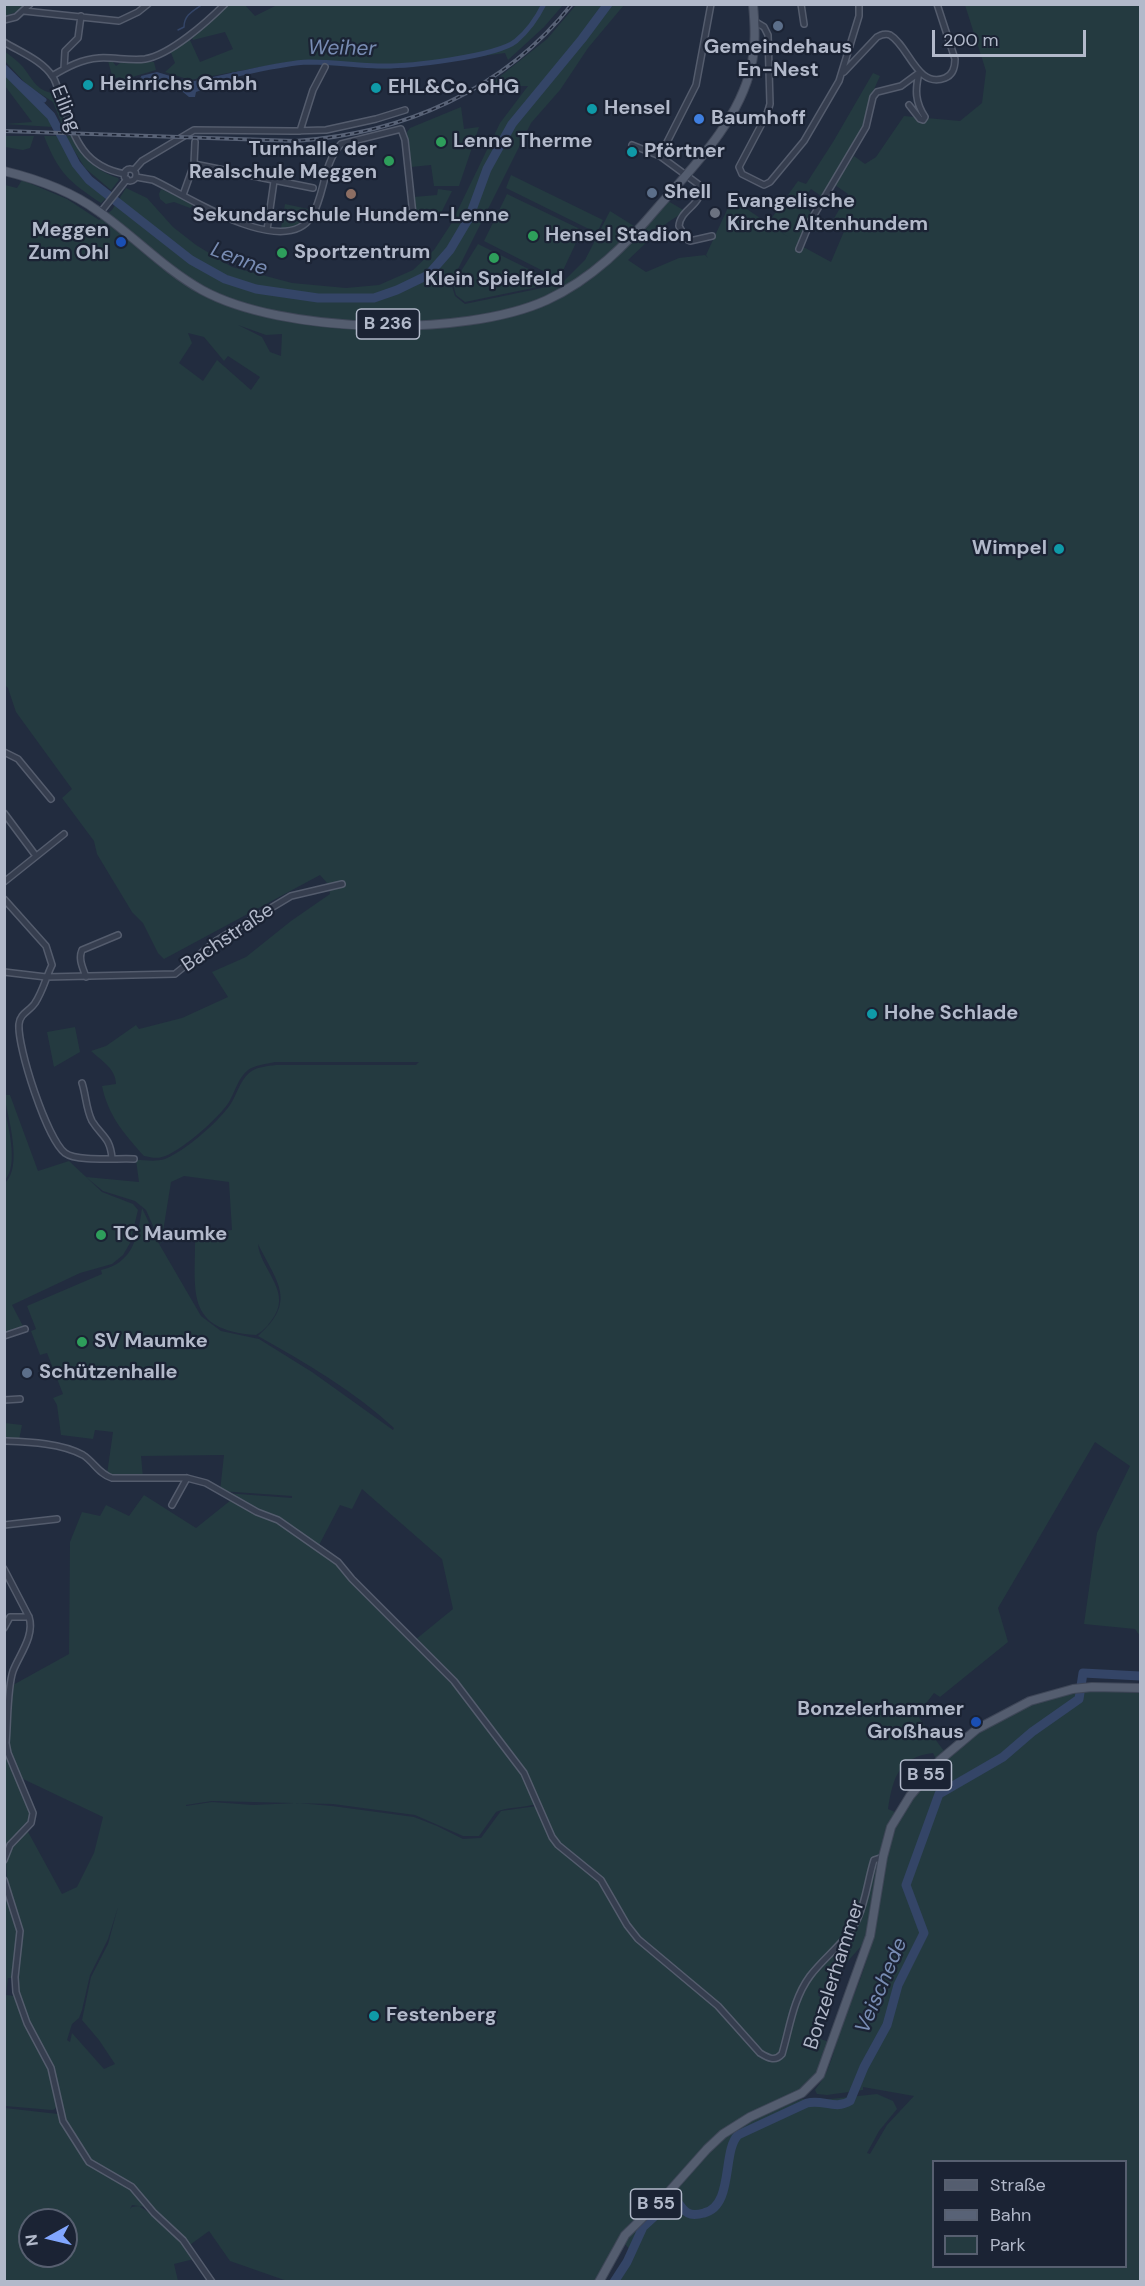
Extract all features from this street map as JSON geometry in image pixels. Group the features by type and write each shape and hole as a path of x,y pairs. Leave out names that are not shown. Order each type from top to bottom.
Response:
{"main road":[{"name":"B 236","path":"4,171 68,193 104,210 166,268 219,298 257,311 317,322 419,324 480,320 531,306 557,295 616,254 634,236 719,132 740,96 749,75 753,55 753,4"},
{"name":"Bonzelerhammer","path":"599,2282 620,2243 633,2226 667,2194 708,2149 744,2120 808,2089 822,2070 870,1935 883,1857 891,1827 900,1810 925,1777 954,1747 977,1729 1014,1708 1046,1695 1073,1689 1092,1686 1140,1688"}],"street":[{"path":"4,20 16,17 30,4"},
{"path":"24,11 119,21 148,4"},
{"path":"52,76 81,61 98,58 145,59 156,56 202,26 225,4"},
{"path":"660,156 696,85 711,4"},
{"path":"801,4 804,24"},
{"path":"843,73 859,16 860,4"},
{"path":"754,21 764,27 768,35 770,104 767,114 739,165 742,174 760,185 768,183 804,141 843,73 877,37 884,34 890,35 906,51 927,79 949,76 955,66 952,46 936,4"},
{"path":"64,69 65,51 78,38 81,16"},
{"name":"Eiling","path":"4,42 28,56 52,76 73,131 86,153 101,168 124,179"},
{"path":"300,131 313,90 325,67"},
{"path":"909,105 923,120 925,117 917,102 916,88 920,72"},
{"path":"799,249 811,220 866,127 873,97 877,92 901,86 920,72"},
{"path":"134,170 142,161 194,130 300,131 340,127 405,110"},
{"path":"124,179 132,180 136,177 153,180 253,228 289,231 307,221 312,215 332,157 341,144 400,129 405,140 413,215"},
{"path":"183,195 194,164 195,142"},
{"path":"632,145 660,156 698,184 700,194 696,203 680,218 680,229 690,241 712,236"},
{"path":"194,164 314,188"},
{"path":"104,210 128,169 134,170"},
{"path":"134,170 136,177"},
{"path":"267,230 274,181"},
{"path":"4,752 18,759 51,799"},
{"path":"4,813 36,856"},
{"path":"4,882 64,834"},
{"name":"Bachstraße","path":"4,972 46,977 175,974 216,941 291,896 342,884"},
{"path":"4,899 46,946 52,965 35,1004 22,1015 19,1024 22,1043 42,1113 49,1128 66,1153 80,1157 134,1159"},
{"path":"87,977 81,964 82,950 118,935"},
{"path":"82,1083 87,1109 92,1121 110,1144 112,1158"},
{"path":"4,1336 25,1329"},
{"path":"4,1400 20,1399"},
{"path":"4,1441 56,1446 83,1455 105,1476 112,1478 187,1478 206,1483 257,1512 278,1520 338,1562 352,1579 447,1674 524,1773 547,1827 558,1845 601,1880 627,1925 638,1939 718,2006 767,2058 777,2058 782,2054 792,2011 799,1996 810,1976 852,1929 858,1918 874,1860 883,1857"},
{"path":"172,1505 187,1478"},
{"path":"4,1525 57,1519"},
{"path":"4,1569 28,1617 30,1631 11,1678 6,1748 33,1809 33,1816 28,1826 10,1845 4,1860"},
{"path":"4,1628 10,1617 28,1617"},
{"path":"4,1880 20,1930 15,1977 16,1992 27,2023 51,2068 63,2121 89,2162 128,2183 154,2213 183,2240 212,2282"}],"green space":[{"path":"274,4 563,5 544,27 508,60 505,53 386,69 288,62 190,80 165,72 175,63 170,50 189,38 200,62 233,49 225,32 193,40 191,36 229,5 245,5 255,16 275,6"},
{"path":"5,5 26,5 19,11 5,16"},
{"path":"576,5 624,5 588,48 560,90 531,123 451,283 455,296 465,304 561,284 585,260 610,211 642,231 668,201 685,211 667,223 628,260 646,272 679,258 705,255 708,258 706,255 732,199 791,239 768,223 798,181 806,184 873,73 880,76 871,96 864,126 821,196 811,189 800,203 812,213 798,244 831,262 845,229 832,222 848,194 835,185 854,156 865,164 876,157 904,116 960,121 982,103 986,71 965,5 1140,5 1140,1636 1135,1629 1084,1624 1097,1533 1130,1466 1095,1442 998,1608 1008,1642 940,1697 934,1693 917,1715 944,1751 936,1759 933,1753 912,1759 905,1764 895,1778 888,1809 895,1812 883,1841 871,1919 863,1944 818,1995 825,2001 815,2037 829,2042 816,2076 808,2085 786,2099 748,2115 703,2149 664,2193 621,2234 595,2281 287,2281 230,2261 209,2231 187,2247 194,2259 174,2264 178,2281 5,2281 5,2108 58,2114 88,2163 98,2171 128,2186 146,2207 139,2206 163,2222 163,2219 124,2179 93,2162 65,2119 51,2062 26,2016 19,1993 18,1976 22,1931 16,1912 18,1938 16,1962 14,1978 8,1978 6,1995 15,1996 41,2052 49,2071 57,2105 52,2110 5,2106 4,1882 7,1882 6,1862 11,1844 27,1830 62,1894 77,1887 94,1853 103,1817 21,1778 8,1750 13,1685 69,1654 70,1542 82,1512 100,1516 106,1505 129,1516 144,1495 196,1528 231,1500 257,1514 276,1520 339,1564 360,1589 446,1674 520,1767 536,1804 504,1809 496,1812 479,1836 463,1836 415,1815 333,1804 299,1803 414,1817 463,1839 481,1838 501,1811 537,1806 557,1845 600,1881 626,1926 638,1940 718,2008 765,2060 766,2054 719,2004 639,1938 627,1924 602,1879 558,1844 522,1765 448,1673 415,1640 453,1609 442,1559 362,1489 352,1509 340,1505 318,1547 276,1517 258,1511 225,1493 292,1498 292,1496 220,1491 224,1455 141,1456 143,1478 125,1478 107,1474 113,1432 95,1430 93,1439 61,1435 57,1405 53,1398 63,1394 47,1353 40,1355 31,1331 36,1329 27,1306 102,1274 101,1270 112,1267 120,1261 127,1255 136,1239 142,1208 158,1242 201,1316 221,1331 259,1339 312,1372 393,1430 394,1428 379,1415 346,1390 312,1367 258,1336 270,1324 278,1307 269,1324 256,1335 232,1332 216,1325 205,1316 198,1304 195,1289 195,1234 232,1230 229,1182 184,1176 171,1182 161,1244 146,1210 135,1201 103,1191 86,1177 139,1182 136,1160 165,1159 191,1143 224,1112 240,1084 258,1068 276,1065 416,1065 419,1062 275,1062 254,1067 245,1073 229,1102 208,1125 178,1149 160,1158 144,1156 124,1132 108,1106 102,1086 116,1084 114,1074 91,1051 106,1046 136,1025 139,1029 182,1018 228,997 212,972 246,957 291,921 330,894 329,889 346,885 345,881 328,884 320,875 164,959 158,953 143,923 132,912 97,854 94,841 62,798 72,789 16,712 8,688 4,684 5,185 17,188 22,180 67,199 99,220 112,210 126,188 147,198 173,227 196,245 232,267 292,283 346,288 379,285 413,270 434,250 451,224 500,123 528,86 488,86 547,39","holes":["238,325 266,335 282,334 281,356 270,352 262,337","188,333 204,337 224,361 228,356 260,377 251,390 217,360 203,381 179,363 192,343","258,1244 277,1281 280,1292 279,1305 277,1288","212,1801 295,1803 253,1805 212,1802 186,1806","118,1907 108,1944 91,1977 82,2020 115,2064 104,2069 72,2033 70,2042 67,2040 72,2024 79,2018 90,1975 108,1939"]},
{"path":"4,51 21,65 40,88 56,93 69,127 63,127 53,102 27,85 5,61"},
{"path":"108,61 113,62 116,66 123,61 154,62 156,70 122,80 120,77 113,79"},
{"path":"4,75 46,116 53,127 5,124 32,122 5,86"},
{"path":"461,107 464,129 479,127 459,186 434,186 431,165 411,167 407,132 410,128"},
{"path":"4,136 34,136 30,148 23,150 5,147"},
{"path":"44,136 58,136 78,170 107,197 101,203 66,175 54,159"},
{"path":"65,136 71,136 96,167 118,178 119,180 111,190 85,168"},
{"path":"511,175 603,220 597,233 506,188"},
{"path":"161,189 194,204 190,208 174,202 166,204 160,199"},
{"path":"438,189 452,191 441,213 416,219 413,197 437,195"},
{"name":"Hensel Stadion","path":"507,194 582,230 559,279 484,241"},
{"path":"285,204 313,210 300,224 281,228"},
{"path":"478,244 557,283 465,302 456,295 453,284"},
{"path":"75,1027 80,1052 54,1067 47,1032"},
{"path":"4,1095 10,1095 38,1171 69,1161 102,1192 133,1204 138,1210 130,1243 123,1255 112,1264 80,1273 12,1305 24,1328 5,1333 5,1183 10,1176 14,1154"},
{"path":"4,1107 12,1155 9,1173 5,1180"},
{"path":"5,1423 22,1425 19,1440 5,1439"},
{"path":"4,1685 9,1685 5,1745 32,1810 29,1822 4,1855"},
{"path":"1090,1691 1140,1693 1140,2281 614,2282 633,2253 623,2242 704,2156 730,2133 757,2117 802,2099 821,2100 877,2094 893,2101 897,2109 879,2131 867,2153 870,2154 887,2125 914,2096 863,2087 863,2090 827,2095 817,2094 815,2090 828,2067 867,1960 875,1929 890,1838 908,1804 958,1750 998,1722 1042,1701"}],"water":[{"path":"240,71 238,77 196,92 195,97 189,97 169,81 143,83 141,76 157,72 190,82"}],"waterway":[{"path":"178,30 184,27 190,14 203,4"},
{"name":"Weiher","path":"233,75 299,63 391,66 428,63 490,52 516,41 532,24 544,4"},
{"name":"Lenne","path":"4,69 51,116 76,164 89,180 191,260 225,279 256,289 318,298 374,298 428,275 450,250 469,218 487,169 512,124 608,4"},
{"name":"Weiher","path":"124,85 149,78"},
{"name":"Weiher","path":"16,79 44,100"},
{"name":"Veischede","path":"614,2282 627,2262 643,2227 669,2203 677,2201 685,2211 695,2214 704,2213 713,2208 720,2200 730,2153 738,2135 807,2103 839,2105 850,2101 864,2067 887,2025 898,1985 924,1933 906,1885 939,1794 1003,1757 1032,1732 1079,1699 1083,1673 1140,1676"}],"railway":[{"path":"4,131 295,141 335,137 374,129 448,102 483,83 515,61 545,34 572,4"}],"place":[{"name":"Gemeindehaus En-Nest","path":"778,26"},
{"name":"Heinrichs Gmbh","path":"88,85"},
{"name":"EHL&Co. oHG","path":"376,88"},
{"name":"Hensel","path":"592,109"},
{"name":"Baumhoff","path":"699,119"},
{"name":"Lenne Therme","path":"441,142"},
{"name":"Pförtner","path":"632,152"},
{"name":"Turnhalle der Realschule Meggen","path":"389,161"},
{"name":"Shell","path":"652,193"},
{"name":"Sekundarschule Hundem-Lenne","path":"351,194"},
{"name":"Evangelische Kirche Altenhundem","path":"715,213"},
{"name":"Hensel Stadion","path":"533,236"},
{"name":"Meggen Zum Ohl","path":"121,242"},
{"name":"Sportzentrum","path":"282,253"},
{"name":"Klein Spielfeld","path":"494,258"},
{"name":"Wimpel","path":"1059,549"},
{"name":"Hohe Schlade","path":"872,1014"},
{"name":"TC Maumke","path":"101,1235"},
{"name":"SV Maumke","path":"82,1342"},
{"name":"Schützenhalle","path":"27,1373"},
{"name":"Bonzelerhammer Großhaus","path":"976,1722"},
{"name":"Festenberg","path":"374,2016"}]}
